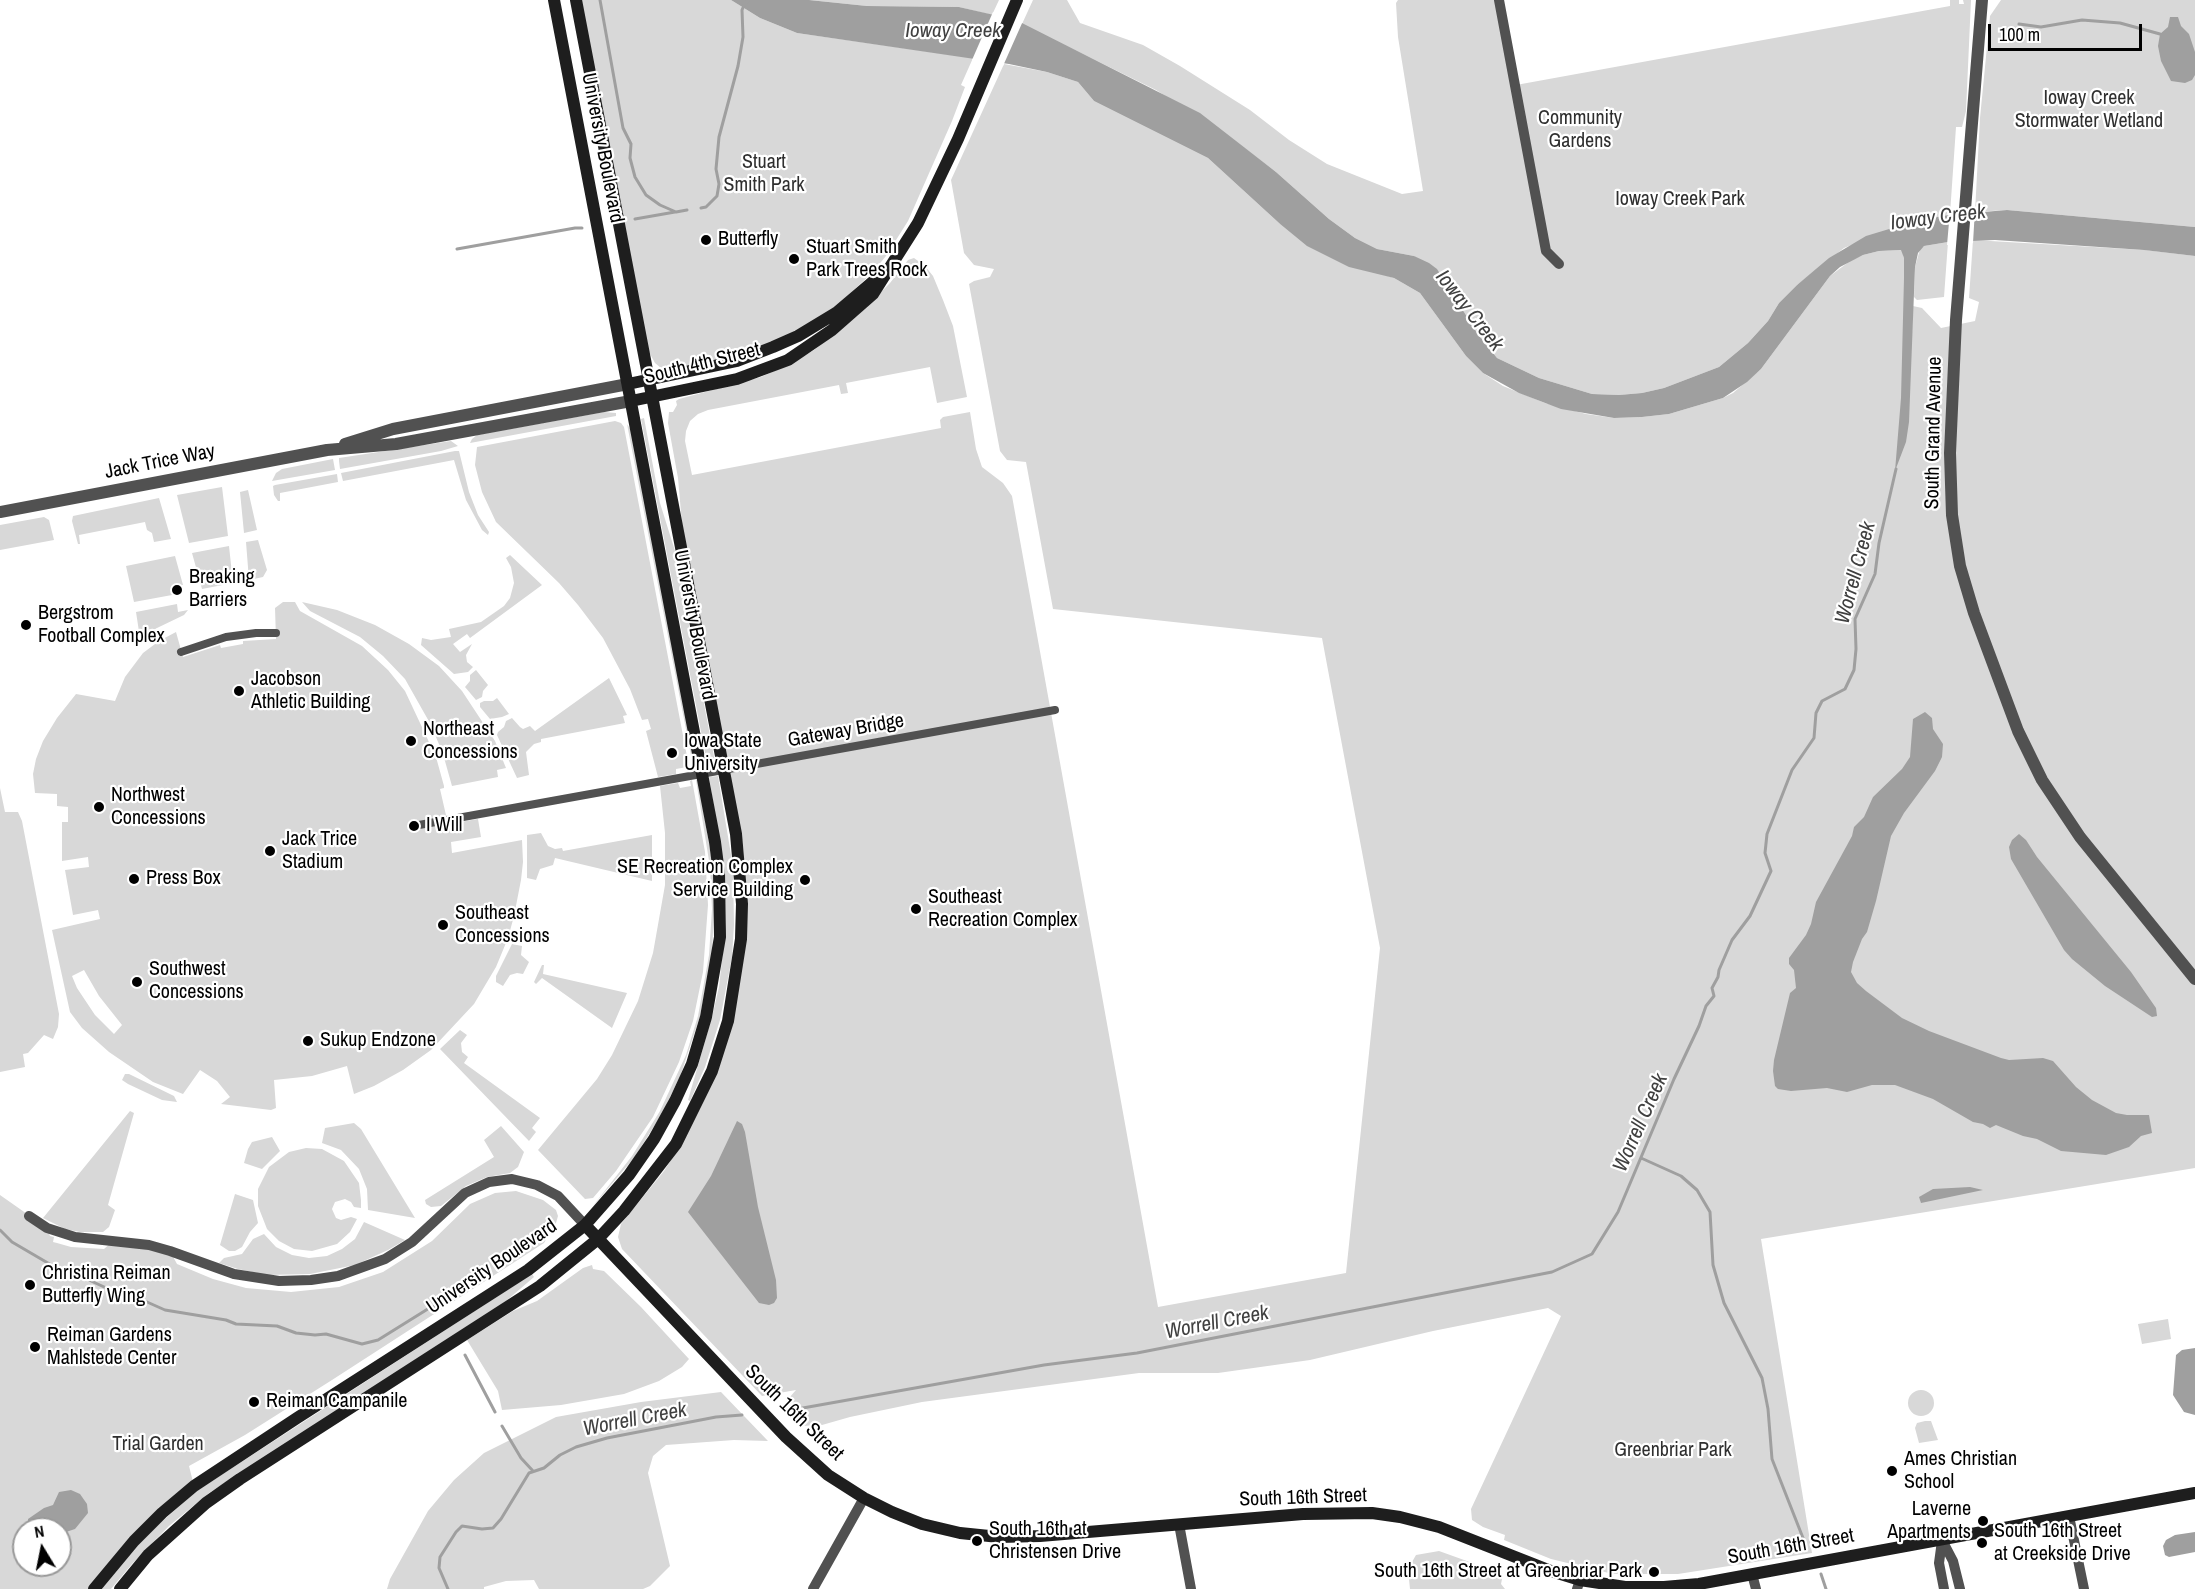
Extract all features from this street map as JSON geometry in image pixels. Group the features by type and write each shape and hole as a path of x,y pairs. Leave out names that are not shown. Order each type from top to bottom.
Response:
{"main road":[{"name":"University Boulevard","path":"94,1589 134,1541 194,1486 528,1270 585,1225 629,1175 654,1139 692,1064 706,1017 720,937 720,884 715,842 554,0"},
{"name":"University Boulevard","path":"120,1589 148,1556 206,1503 540,1286 572,1263 598,1239 648,1182 676,1143 712,1071 728,1021 741,939 742,904 736,834 576,0"},
{"name":"South 4th Street","path":"631,401 737,379 788,360 852,314 873,294 918,223 1017,0"},
{"name":"South 4th Street","path":"628,384 737,360 798,336 836,313 888,269"},
{"name":"South 16th Street","path":"585,1225 799,1449 828,1475 864,1498 922,1524 960,1533 999,1537 1040,1536 1303,1514 1372,1513 1400,1517 1439,1527 1551,1571 1579,1585 1664,1587 1699,1584 2195,1493"}],"street":[{"path":"1498,0 1546,251 1558,264"},
{"name":"South Grand Avenue","path":"1982,0 1956,320 1950,495 1956,547 1974,614 2032,762 2066,818 2195,979"},
{"name":"Jack Trice Way","path":"327,450 393,429 628,384"},
{"name":"Jack Trice Way","path":"0,512 327,450 396,444 631,401"},
{"path":"181,652 234,636 276,633"},
{"name":"Gateway Bridge","path":"419,825 1055,710"},
{"path":"29,1216 47,1228 75,1237 149,1245 239,1276 286,1281 338,1276 386,1259 412,1242 465,1194 489,1182 512,1179 537,1185 558,1196 585,1225"},
{"path":"813,1589 864,1498"},
{"path":"2069,1516 2084,1589"},
{"path":"1179,1524 1191,1589"},
{"path":"1942,1540 1939,1563 1944,1589"},
{"path":"1942,1540 1953,1561 1960,1589"},
{"path":"1752,1574 1756,1589"}],"green space":[{"name":"Stuart Smith Park","path":"580,0 731,0 760,18 797,33 973,58 961,85 965,87 952,121 908,221 886,256 872,273 829,313 775,342 725,359 673,369 661,368 655,363 649,352"},
{"path":"809,0 999,0 992,15 959,7 867,6"},
{"name":"Ioway Creek Park","path":"1033,0 1067,0 1080,23 1143,45 1250,110 1289,140 1327,164 1402,194 1423,191 1398,37 1396,3 1398,0 1495,0 1516,85 1950,6 1950,0 1959,0 1959,4 1964,4 1963,0 1971,0 1966,111 1962,127 1956,127 1950,214 1901,225 1844,248 1797,285 1779,303 1768,321 1748,343 1719,367 1664,388 1642,393 1592,394 1539,378 1497,358 1451,295 1414,256 1377,249 1355,238 1329,219 1276,172 1227,135 1156,90 1022,24"},
{"name":"Ioway Creek Stormwater Wetland","path":"2001,0 2195,0 2195,227 2007,210 1975,212 1980,118 1990,16"},
{"name":"Greenbriar Park","path":"1004,64 1047,72 1078,82 1094,101 1208,158 1279,223 1375,272 1394,278 1420,293 1466,356 1483,373 1503,386 1545,403 1586,414 1614,418 1669,414 1733,393 1761,369 1830,276 1850,261 1863,255 1879,251 1902,250 1912,333 1913,306 1922,308 1941,328 1975,321 1979,302 1969,298 1973,240 2145,250 2195,256 2195,1168 1761,1239 1812,1553 1678,1574 1613,1574 1551,1559 1504,1540 1505,1535 1483,1527 1472,1520 1471,1509 1561,1316 1548,1308 1433,1331 1310,1360 1218,1373 1139,1373 922,1402 822,1425 803,1426 793,1413 789,1398 796,1390 762,1396 622,1249 618,1237 621,1224 664,1171 680,1146 735,1011 743,957 747,898 743,845 682,524 678,478 668,423 669,412 673,412 677,405 676,401 679,399 761,377 814,350 858,315 890,283 908,260 914,258 933,276 953,326 967,397 937,403 930,367 846,383 848,393 841,394 839,385 708,410 698,414 690,421 686,431 685,441 692,475 941,428 940,420 943,417 970,412 976,449 982,467 1003,483 1012,496 1158,1307 1346,1273 1380,948 1322,638 1053,609 1026,462 1007,460 1000,451 969,284 990,277 994,269 974,265 964,253 951,180"},
{"path":"1948,242 1944,297 1917,300 1914,297 1915,267 1920,249 1924,246"},
{"path":"604,412 616,413 616,416 470,443 477,435"},
{"path":"644,418 660,503 675,551 716,767 708,768 641,419"},
{"path":"615,421 624,427 690,772 687,767 676,769 676,774 658,777 646,731 651,729 648,719 642,720 630,689 603,638 559,583 496,522 482,492 475,465 477,447"},
{"path":"627,424 631,430 696,771 694,771"},
{"path":"451,441 458,446 340,469 339,458"},
{"path":"459,451 469,492 478,515 489,532 488,535 482,530 466,500 454,460 343,481 341,473"},
{"path":"333,459 335,470 272,481 276,473 282,469"},
{"path":"337,474 338,482 280,493 280,501 274,495 273,486 275,485"},
{"path":"222,487 228,536 189,543 177,495"},
{"path":"248,490 257,530 244,533 240,492"},
{"path":"159,498 171,539 154,542 152,533 147,530 145,522 79,535 80,544 78,544 72,521 73,516"},
{"path":"44,517 49,520 54,540 0,550 0,525"},
{"path":"258,540 267,570 263,577 249,580 246,542"},
{"path":"229,546 233,583 202,589 192,553"},
{"path":"510,555 542,585 470,638 467,634 453,644 460,652 472,644 466,655 467,662 473,667 468,672 454,674 421,645 422,638 431,640 451,637 449,629 481,622 504,606 510,598 514,583 511,567 506,558"},
{"path":"175,556 183,585 171,587 172,595 134,602 126,566"},
{"name":"Jack Trice Stadium","path":"283,602 295,602 300,611 362,646 388,670 405,691 436,757 444,786 440,789 448,824 478,819 481,837 451,842 452,853 522,840 523,862 514,916 496,967 474,1004 431,1050 403,1070 354,1094 347,1066 312,1076 274,1080 276,1108 271,1110 221,1104 230,1097 217,1081 200,1070 183,1094 153,1082 109,1052 82,1028 70,1012 52,930 100,919 98,910 73,915 65,870 89,867 88,857 62,861 62,822 68,822 68,807 57,806 57,794 35,793 33,774 43,741 76,694 115,701 125,677 143,653 176,632 183,657 220,645 221,648 243,644 243,641 276,639 275,608","holes":["84,970 99,996 122,1025 114,1034 95,1015 72,976"]},
{"path":"302,602 337,610 375,625 409,644 439,666 462,691 495,741 506,768 497,770 498,777 452,786 443,754 431,725 405,679 383,656 360,637 310,611"},
{"path":"177,604 178,612 188,610 184,615 140,638 136,612"},
{"path":"476,670 488,685 482,697 476,700 465,687 470,681 470,675"},
{"path":"609,678 627,715 623,716 625,723 541,739 541,742 534,744 526,752 529,775 517,778 497,735 506,721 512,718 523,729 530,726 535,731"},
{"path":"497,698 509,714 490,719 480,707 480,703"},
{"path":"718,776 733,867 732,957 720,1020 705,1067 690,1101 688,1100 719,987 726,923 724,867 709,777"},
{"path":"698,779 713,867 714,909 712,955 700,1016 681,1074 663,1112 634,1158 592,1207 632,1156 660,1111 686,1055 698,1016 709,955 712,909 710,867 696,780"},
{"path":"692,780 705,852 708,905 703,972 693,1021 679,1062 653,1117 616,1171 593,1198 585,1199 538,1150 597,1079 612,1055 638,1001 653,953 665,885 665,833 660,786 678,783 680,788 691,786 690,781"},
{"path":"0,788 5,812 18,812 22,821 59,1014 58,1027 53,1039 44,1035 28,1053 23,1054 25,1067 0,1072"},
{"path":"541,833 548,846 555,849 562,848 563,851 652,835 652,881 555,858 553,865 540,869 536,880 527,878 527,835"},
{"path":"512,944 522,946 521,955 529,962 523,974 510,975 503,986 496,982 496,976"},
{"path":"544,965 543,974 627,993 612,1028 542,978 536,984 534,982"},
{"path":"460,1030 467,1035 461,1043 462,1052 468,1057 464,1063 540,1118 532,1128 536,1132 529,1141 440,1049"},
{"path":"125,1074 174,1096 177,1102 162,1100 128,1084 122,1080"},
{"path":"130,1111 134,1113 108,1205 115,1210 109,1227 103,1232 80,1232 65,1229 43,1218"},
{"path":"354,1123 361,1129 415,1218 368,1210 367,1189 359,1169 341,1150 322,1143 325,1128"},
{"path":"501,1126 524,1152 518,1167 510,1173 487,1177 466,1186 441,1206 431,1207 426,1204 425,1200 494,1157 484,1140"},
{"path":"272,1137 280,1151 262,1169 244,1163 252,1142"},
{"path":"306,1148 322,1149 344,1161 359,1183 361,1200 361,1208 354,1207 345,1199 335,1202 332,1209 336,1218 357,1219 350,1232 337,1244 312,1251 294,1249 279,1241 267,1229 258,1206 258,1189 269,1167 289,1152"},
{"name":"Trial Garden","path":"516,1191 543,1200 556,1210 558,1216 544,1243 245,1435 189,1466 194,1486 94,1589 0,1589 0,1195 47,1228 50,1236 54,1237 53,1242 71,1247 104,1249 113,1241 170,1251 177,1264 213,1279 246,1288 291,1292 339,1287 383,1272 432,1241 470,1204 495,1193"},
{"path":"235,1194 253,1200 258,1223 242,1247 229,1251 220,1245"},
{"path":"364,1222 405,1240 355,1265 310,1274 267,1275 219,1263 224,1258 242,1254 253,1239 264,1234 276,1247 292,1255 309,1258 327,1256 342,1249 355,1239"},
{"path":"592,1265 593,1269 604,1271 689,1359 682,1367 659,1381 624,1394 561,1405 502,1410 498,1391 467,1340 513,1311 537,1301 583,1268"},
{"path":"532,1274 534,1277 506,1301 209,1493 169,1526 111,1589 100,1589 124,1559 195,1492"},
{"path":"2168,1319 2171,1339 2142,1344 2138,1324"},
{"path":"1921,1390 1930,1394 1934,1403 1930,1412 1921,1416 1912,1412 1908,1403 1912,1394"},
{"path":"721,1392 768,1441 734,1440 666,1445 653,1456 648,1473 670,1566 650,1586 643,1589 539,1589 534,1580 506,1581 484,1587 484,1589 387,1589 390,1579 428,1511 454,1480 484,1453 556,1417 641,1402"},
{"path":"1931,1421 1938,1440 1919,1443 1915,1428 1917,1423"},
{"path":"1439,1551 1503,1574 1501,1584 1505,1589 1410,1589 1408,1569 1416,1555"}],"water":[{"name":"Ioway Creek","path":"731,0 809,0 867,6 959,7 1016,20 1200,113 1355,238 1377,249 1414,256 1437,269 1477,333 1497,358 1539,378 1592,394 1642,393 1664,388 1719,367 1748,343 1768,321 1779,303 1829,258 1866,236 1919,220 2007,210 2195,227 2195,256 2144,250 1995,240 1948,242 1924,246 1918,253 1915,267 1909,422 1906,442 1895,471 1901,398 1904,258 1901,250 1879,251 1863,255 1840,267 1830,276 1761,369 1747,382 1723,398 1669,414 1642,417 1614,418 1561,409 1519,393 1483,373 1466,356 1420,293 1394,278 1349,267 1307,246 1208,158 1094,101 1078,82 1047,72 1009,64 797,33 760,18"},
{"path":"2170,17 2178,17 2181,26 2189,34 2195,52 2195,75 2192,80 2185,83 2171,81 2161,61 2158,46 2160,34 2168,27"},
{"path":"1925,712 1932,718 1933,729 1943,744 1942,757 1891,836 1867,932 1862,939 1851,972 1857,983 1866,991 1902,1018 1929,1031 2009,1060 2043,1058 2053,1061 2076,1087 2092,1100 2116,1113 2149,1115 2152,1133 2141,1136 2129,1147 2106,1155 2061,1151 2037,1139 1996,1125 1990,1128 1973,1122 1933,1099 1895,1085 1872,1085 1847,1092 1827,1088 1791,1091 1778,1089 1775,1086 1774,1060 1790,993 1796,988 1794,970 1789,964 1789,958 1806,935 1816,902 1852,836 1854,827 1864,817 1873,797 1902,769 1910,757 1913,719"},
{"path":"2019,834 2131,972 2156,1008 2157,1016 2152,1017 2105,986 2064,950 2011,859 2009,847 2012,840"},
{"path":"737,1121 742,1124 745,1132 758,1207 776,1280 777,1298 769,1305 759,1303 688,1212 711,1176"},
{"path":"1970,1187 1983,1190 1921,1203 1919,1197 1933,1189"},
{"path":"2195,1348 2195,1415 2184,1412 2173,1395 2176,1355 2182,1350"},
{"path":"71,1490 80,1494 87,1504 88,1513 75,1529 72,1530 72,1517 31,1517 53,1505 59,1492"},
{"path":"2195,1532 2195,1552 2169,1557 2165,1555 2163,1546 2166,1540 2175,1535"}],"pier":[{"path":"993,12 1023,21 1003,66 972,60"},
{"path":"1975,209 1973,243 1947,245 1950,211"}],"waterway":[{"path":"600,0 623,128 631,144 630,158 635,177 646,195 660,205 676,212 687,210"},
{"path":"701,208 706,207 717,196 719,184 716,169 719,137 738,66 743,37 742,10 749,0"},
{"path":"2019,24 2041,27 2082,20 2120,23 2160,34"},
{"path":"635,219 675,212"},
{"path":"457,249 582,228"},
{"name":"Worrell Creek","path":"786,1411 1044,1365 1137,1353 1552,1272 1592,1254 1618,1212 1706,1006 1714,996 1712,988 1732,940 1750,916 1771,871 1765,853 1767,834 1792,770 1814,738 1816,713 1822,701 1845,689 1854,670 1855,619 1875,574 1879,543 1896,469"},
{"path":"1641,1158 1681,1176 1697,1190 1710,1212 1713,1265 1724,1303 1762,1378 1768,1409 1772,1459 1803,1538"},
{"path":"0,1230 12,1242 53,1266 126,1297 147,1302 165,1310 226,1320 236,1324 277,1326 296,1333 326,1334 362,1344 378,1340 431,1307 441,1306"},
{"path":"465,1355 495,1412"},
{"name":"Worrell Creek","path":"448,1589 439,1568 440,1557 456,1532 462,1526 493,1528 529,1473 544,1468 560,1455 576,1447 607,1438 716,1417 742,1415"},
{"path":"502,1426 521,1458 533,1471"},
{"path":"1821,1574 1826,1589"}],"place":[{"name":"Butterfly","path":"706,240"},
{"name":"Stuart Smith Park Trees Rock","path":"794,259"},
{"name":"Breaking Barriers","path":"177,590"},
{"name":"Bergstrom Football Complex","path":"26,625"},
{"name":"Jacobson Athletic Building","path":"239,691"},
{"name":"Northeast Concessions","path":"411,741"},
{"name":"Iowa State University","path":"672,753"},
{"name":"Northwest Concessions","path":"99,807"},
{"name":"I Will","path":"414,826"},
{"name":"Jack Trice Stadium","path":"270,851"},
{"name":"Press Box","path":"134,879"},
{"name":"SE Recreation Complex Service Building","path":"805,880"},
{"name":"Southeast Recreation Complex","path":"916,909"},
{"name":"Southeast Concessions","path":"443,925"},
{"name":"Southwest Concessions","path":"137,982"},
{"name":"Sukup Endzone","path":"308,1041"},
{"name":"Christina Reiman Butterfly Wing","path":"30,1285"},
{"name":"Reiman Gardens Mahlstede Center","path":"35,1347"},
{"name":"Reiman Campanile","path":"254,1402"},
{"name":"Ames Christian School","path":"1892,1471"},
{"name":"Laverne Apartments","path":"1983,1521"},
{"name":"South 16th at Christensen Drive","path":"977,1541"},
{"name":"South 16th Street at Creekside Drive","path":"1982,1543"},
{"name":"South 16th Street at Greenbriar Park","path":"1654,1572"}],"park label":[{"name":"Community Gardens","path":"1580,130"}]}
